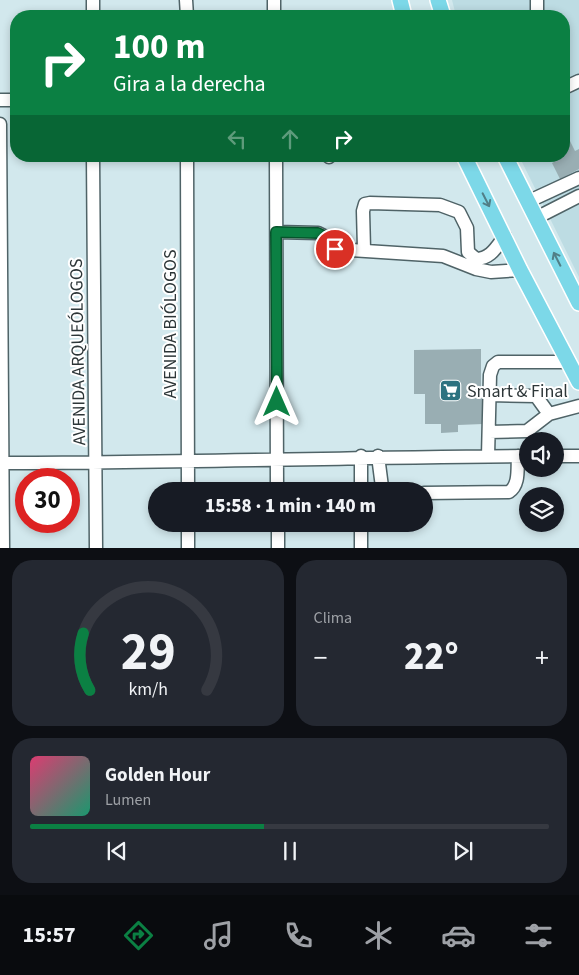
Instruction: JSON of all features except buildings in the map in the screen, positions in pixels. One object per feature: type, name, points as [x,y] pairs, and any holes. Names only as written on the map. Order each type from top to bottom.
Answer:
[{"type":"main road","points":[[467,162],[520,270],[574,365],[579,382]]},
{"type":"main road","points":[[509,162],[579,303]]},
{"type":"street","points":[[0,124],[3,548]]},
{"type":"street","name":"AVENIDA ARQUEÓLOGOS","points":[[94,162],[96,548]]},
{"type":"street","name":"AVENIDA BIÓLOGOS","points":[[187,162],[188,482]]},
{"type":"street","points":[[276,162],[277,482]]},
{"type":"street","points":[[527,202],[579,178]]},
{"type":"street","points":[[536,218],[579,196]]},
{"type":"street","points":[[364,249],[363,211],[366,204],[370,203],[440,204],[459,212],[467,228],[468,252],[476,259],[483,259],[490,255],[505,236]]},
{"type":"street","points":[[276,232],[318,233],[326,237],[328,244],[335,249],[364,249],[443,256],[476,269],[491,272],[520,270]]},
{"type":"street","points":[[488,456],[490,374],[493,366],[498,362],[574,365]]},
{"type":"street","points":[[490,395],[536,396],[549,414]]},
{"type":"street","points":[[489,432],[527,431],[549,414],[579,406]]},
{"type":"street","points":[[2,463],[188,462],[361,456],[519,456]]},
{"type":"street","points":[[361,456],[361,482]]},
{"type":"street","points":[[378,456],[381,482]]},
{"type":"street","points":[[564,456],[579,456]]},
{"type":"street","points":[[433,493],[509,492],[514,489],[519,471]]},
{"type":"street","points":[[188,532],[188,548]]},
{"type":"street","points":[[278,532],[278,548]]},
{"type":"street","points":[[361,532],[361,548]]},
{"type":"shaded area","points":[[452,0],[579,0],[579,277],[522,162],[570,162],[570,10],[454,10]]},
{"type":"place","name":"Smart & Final","points":[[451,391]]},
{"type":"route","points":[[277,402],[276,232],[318,233],[326,237],[328,244],[335,249]]}]
